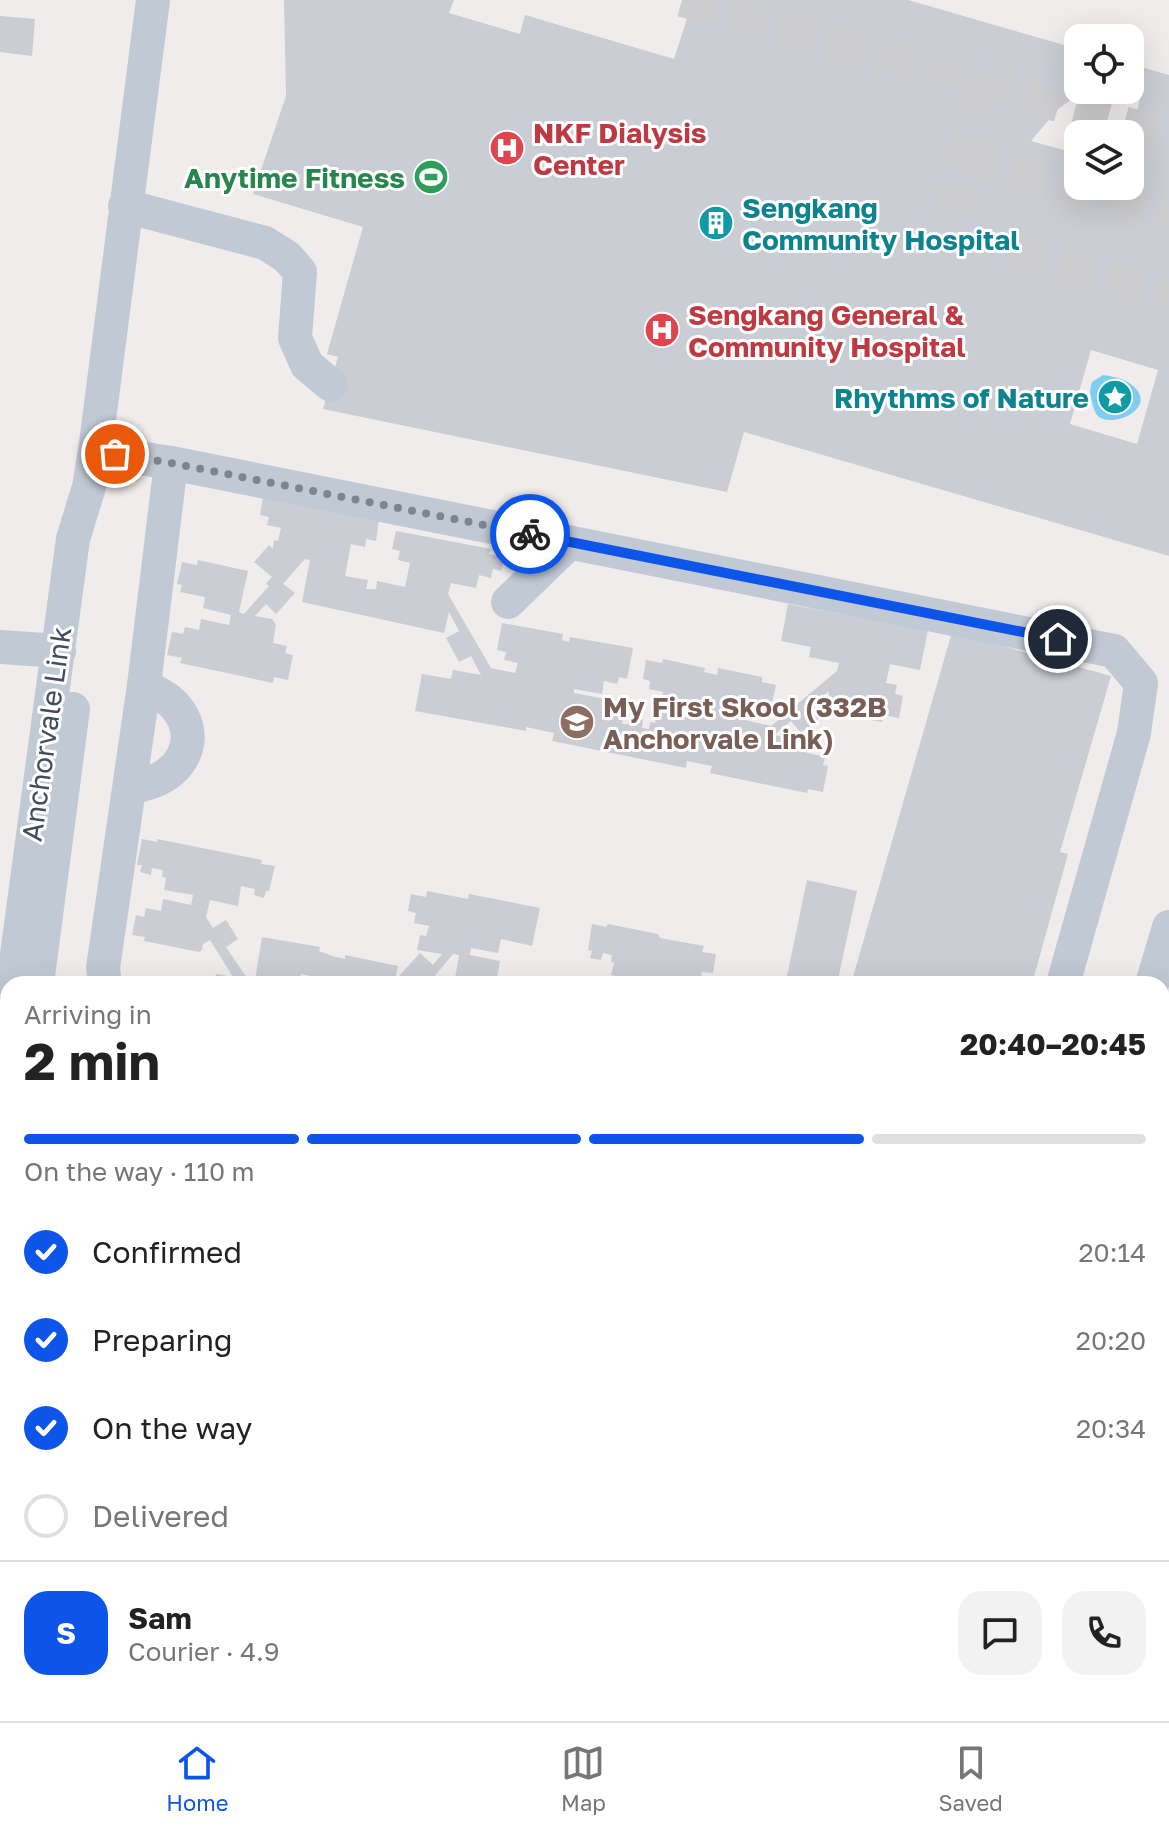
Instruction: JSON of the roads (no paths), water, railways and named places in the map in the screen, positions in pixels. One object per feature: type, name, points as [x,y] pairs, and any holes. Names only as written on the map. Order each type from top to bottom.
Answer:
[{"type":"street","name":"Anchorvale Link","points":[[14,976],[73,539],[89,487],[95,451],[153,0]]},
{"type":"street","points":[[125,206],[265,243],[287,257],[300,272],[295,338],[307,365],[331,385]]},
{"type":"street","points":[[95,451],[171,463],[1114,651],[1141,683],[1134,733],[1065,976]]},
{"type":"street","points":[[104,976],[171,463]]},
{"type":"street","name":"Anchorvale Link","points":[[38,976],[95,542],[89,487]]},
{"type":"street","points":[[508,602],[570,542]]},
{"type":"street","points":[[0,647],[59,651]]},
{"type":"street","points":[[129,789],[159,779],[180,763],[189,737],[186,722],[174,704],[144,685]]},
{"type":"street","points":[[1154,976],[1169,927]]},
{"type":"water","points":[[1103,375],[1126,381],[1137,390],[1140,404],[1129,415],[1105,420],[1095,412],[1090,389],[1092,382]]},
{"type":"tunnel","points":[[682,0],[1169,136]]},
{"type":"tunnel","points":[[982,84],[953,192],[974,242],[1169,296]]},
{"type":"tunnel","points":[[962,158],[1169,217]]},
{"type":"place","name":"NKF Dialysis Center","points":[[507,148]]},
{"type":"place","name":"Anytime Fitness","points":[[431,177]]},
{"type":"place","name":"Sengkang Community Hospital","points":[[716,223]]},
{"type":"place","name":"Sengkang General & Community Hospital","points":[[662,330]]},
{"type":"place","name":"Rhythms of Nature","points":[[1115,397]]},
{"type":"place","name":"My First Skool (332B Anchorvale Link)","points":[[577,722]]}]
